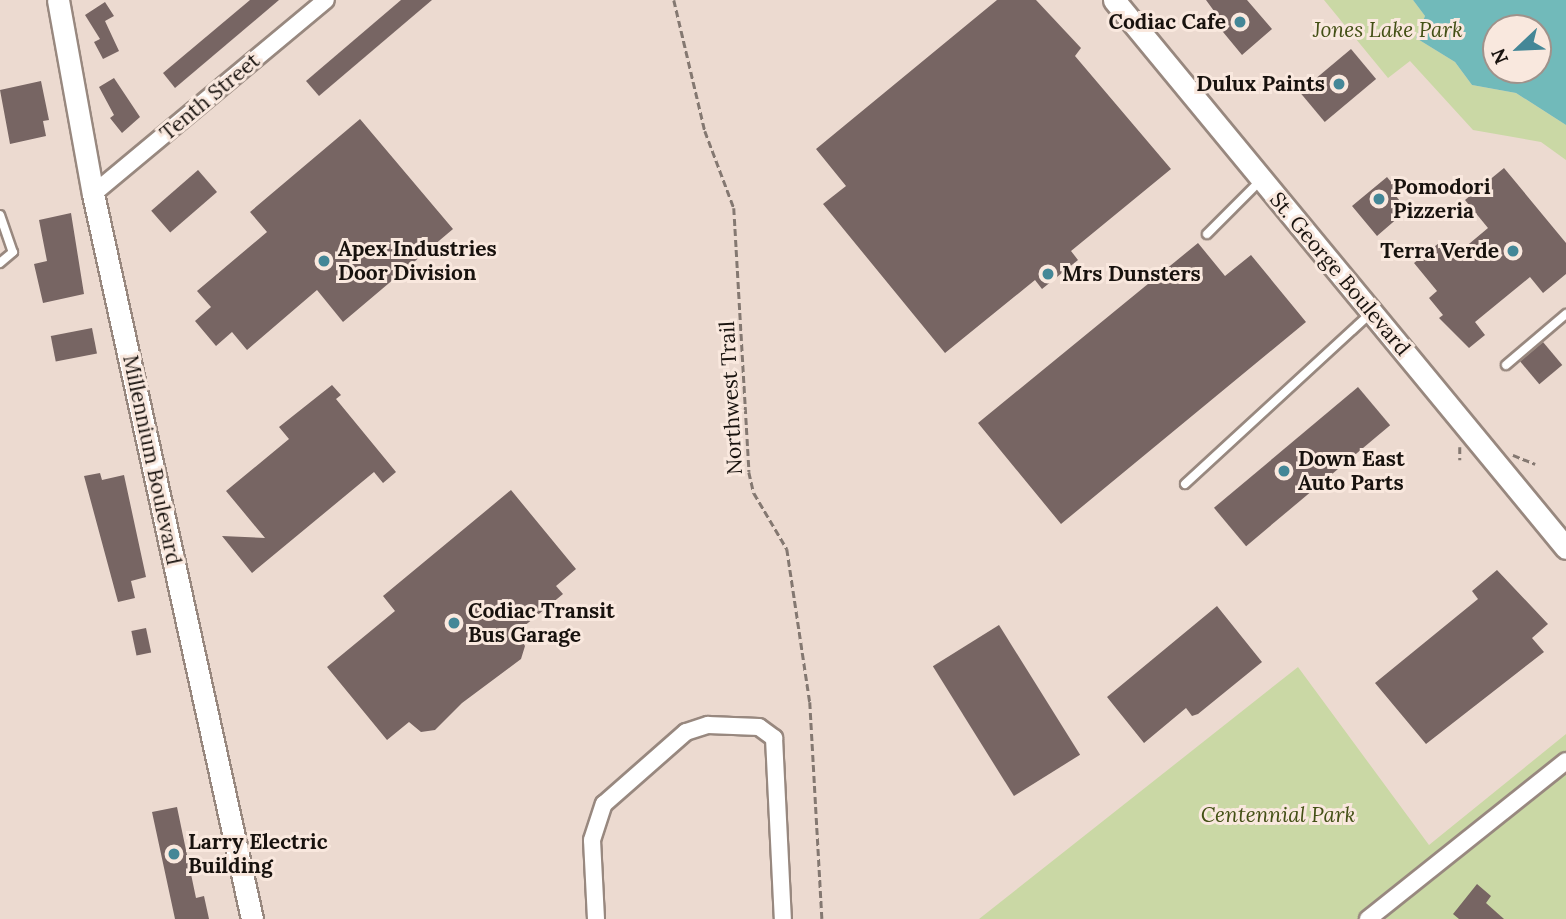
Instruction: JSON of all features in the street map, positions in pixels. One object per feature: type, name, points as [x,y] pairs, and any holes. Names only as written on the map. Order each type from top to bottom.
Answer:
[{"type":"main road","name":"Millennium Boulevard","points":[[58,0],[93,194],[252,919]]},
{"type":"main road","name":"St. George Boulevard","points":[[1114,0],[1566,548]]},
{"type":"street","name":"Tenth Street","points":[[93,194],[326,0]]},
{"type":"street","points":[[596,919],[592,840],[596,821],[617,788],[697,728],[759,727],[774,738],[783,919]]},
{"type":"street","points":[[1368,919],[1566,761]]},
{"type":"lane","points":[[1207,234],[1262,179]]},
{"type":"lane","points":[[0,215],[13,256],[0,263]]},
{"type":"lane","points":[[1185,484],[1372,313]]},
{"type":"lane","points":[[1506,365],[1566,314]]},
{"type":"path","name":"Northwest Trail","points":[[674,0],[705,131],[734,208],[749,472],[754,493],[787,549],[810,702],[821,919]]},
{"type":"green space","name":"Jones Lake Park","points":[[1324,0],[1413,0],[1425,16],[1416,38],[1455,62],[1472,85],[1516,93],[1566,125],[1566,160],[1541,142],[1473,130],[1410,61],[1388,78]]},
{"type":"green space","name":"Centennial Park","points":[[1298,667],[1429,845],[1566,734],[1566,919],[979,919]]},
{"type":"water","points":[[1413,0],[1566,0],[1566,125],[1516,93],[1472,85],[1455,62],[1416,38],[1425,16]]},
{"type":"building","points":[[250,0],[279,0],[175,88],[163,73]]},
{"type":"building","points":[[401,0],[432,0],[319,96],[306,81]]},
{"type":"building","points":[[997,0],[1036,0],[1081,48],[1075,56],[1171,169],[1071,251],[1078,260],[1042,289],[1035,280],[945,353],[823,204],[846,186],[816,149]]},
{"type":"building","name":"Codiac Cafe","points":[[1206,0],[1247,0],[1272,29],[1242,55],[1209,15],[1214,11]]},
{"type":"building","points":[[105,2],[114,16],[105,21],[119,51],[103,59],[94,42],[100,39],[85,15]]},
{"type":"building","name":"Dulux Paints","points":[[1351,49],[1376,79],[1325,122],[1300,92]]},
{"type":"building","points":[[114,78],[140,117],[122,133],[110,118],[114,115],[99,87]]},
{"type":"building","points":[[41,81],[49,120],[43,121],[46,136],[10,144],[0,90]]},
{"type":"building","name":"Apex Industries Door Division","points":[[360,119],[453,229],[343,322],[317,290],[247,350],[232,332],[216,346],[195,321],[211,307],[197,291],[267,232],[250,212]]},
{"type":"building","name":"Terra Verde","points":[[1504,168],[1566,243],[1566,274],[1543,293],[1530,277],[1475,322],[1485,335],[1469,348],[1439,318],[1443,315],[1429,298],[1437,291],[1414,263],[1439,243],[1451,259],[1488,228],[1465,200]]},
{"type":"building","points":[[198,170],[217,192],[170,233],[151,211]]},
{"type":"building","name":"Pomodori Pizzeria","points":[[1387,177],[1396,188],[1392,191],[1407,210],[1377,236],[1352,206]]},
{"type":"building","points":[[71,213],[84,294],[43,303],[34,264],[47,261],[39,220]]},
{"type":"building","points":[[1198,243],[1225,276],[1251,255],[1306,322],[1061,524],[978,423]]},
{"type":"building","points":[[92,328],[97,354],[56,362],[51,336]]},
{"type":"building","points":[[1543,342],[1562,365],[1539,384],[1520,361]]},
{"type":"building","points":[[332,385],[341,395],[336,399],[396,472],[383,483],[374,472],[252,573],[222,536],[265,538],[226,491],[289,439],[279,427]]},
{"type":"building","points":[[1358,387],[1390,425],[1246,546],[1214,508]]},
{"type":"building","points":[[100,473],[102,480],[124,475],[146,577],[131,581],[135,598],[118,602],[84,476]]},
{"type":"building","name":"Codiac Transit Bus Garage","points":[[511,490],[576,569],[556,586],[563,594],[517,632],[525,646],[521,659],[462,703],[435,730],[421,732],[409,722],[387,740],[327,667],[395,611],[383,596]]},
{"type":"building","points":[[1497,570],[1548,624],[1532,638],[1544,652],[1426,744],[1375,683],[1478,599],[1472,591]]},
{"type":"building","points":[[1217,606],[1262,662],[1198,714],[1192,716],[1186,708],[1144,743],[1107,697]]},
{"type":"building","points":[[999,625],[1080,755],[1014,796],[933,666]]},
{"type":"building","points":[[146,628],[151,652],[137,656],[131,631]]},
{"type":"building","name":"Larry Electric Building","points":[[177,807],[196,898],[204,896],[209,919],[175,919],[152,812]]},
{"type":"building","points":[[1477,884],[1491,896],[1486,903],[1504,919],[1459,919],[1453,914]]},
{"type":"place","name":"Codiac Cafe","points":[[1240,22]]},
{"type":"place","name":"Dulux Paints","points":[[1339,84]]},
{"type":"place","name":"Pomodori Pizzeria","points":[[1379,199]]},
{"type":"place","name":"Terra Verde","points":[[1513,251]]},
{"type":"place","name":"Apex Industries Door Division","points":[[324,261]]},
{"type":"place","name":"Mrs Dunsters","points":[[1048,274]]},
{"type":"place","name":"Down East Auto Parts","points":[[1284,471]]},
{"type":"place","name":"Codiac Transit Bus Garage","points":[[454,623]]},
{"type":"place","name":"Larry Electric Building","points":[[174,854]]}]
